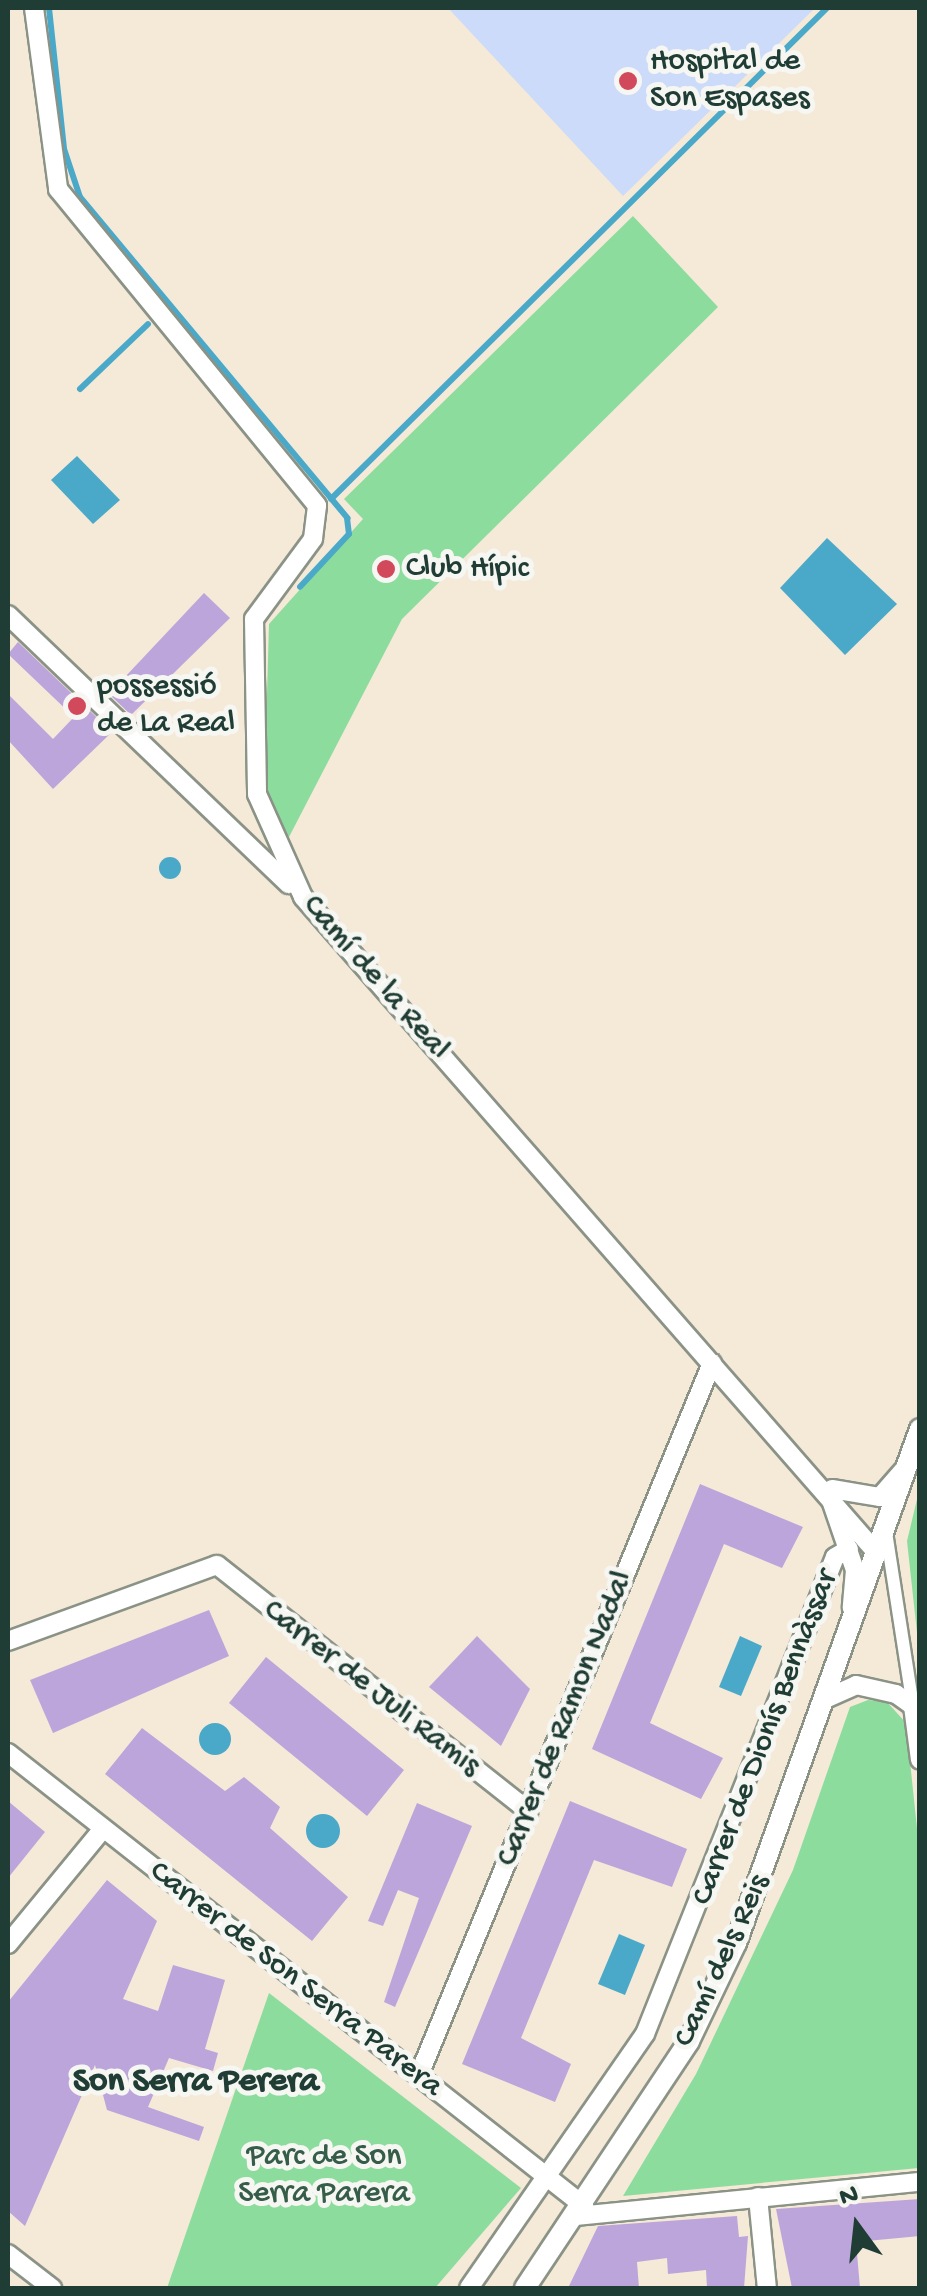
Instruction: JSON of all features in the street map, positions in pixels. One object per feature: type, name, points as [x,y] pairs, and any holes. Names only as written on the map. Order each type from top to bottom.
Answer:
[{"type":"street","name":"Camí de la Real","points":[[34,8],[58,190],[316,506],[314,539],[254,619],[257,794],[303,898],[822,1485],[876,1552]]},
{"type":"street","points":[[8,615],[303,898]]},
{"type":"street","name":"Carrer de Ramon Nadal","points":[[419,2075],[712,1364]]},
{"type":"street","name":"Camí dels Reis","points":[[526,2288],[689,2041],[736,1943],[920,1429]]},
{"type":"street","points":[[822,1485],[880,1497],[906,1468]]},
{"type":"street","points":[[822,1485],[849,1549],[851,1624]]},
{"type":"street","name":"Camí dels Reis","points":[[885,1525],[920,1760]]},
{"type":"street","name":"Carrer de Dionís Bennàssar","points":[[469,2288],[549,2180],[645,2034],[835,1557],[849,1549]]},
{"type":"street","name":"Carrer de Juli Ramis","points":[[8,1642],[217,1566],[528,1811]]},
{"type":"street","points":[[826,1700],[878,1685],[913,1706]]},
{"type":"street","name":"Carrer de Son Serra Parera","points":[[8,1753],[419,2075],[549,2180],[580,2211]]},
{"type":"street","points":[[8,1944],[102,1830]]},
{"type":"street","points":[[580,2211],[920,2182]]},
{"type":"street","points":[[758,2197],[767,2288]]},
{"type":"street","points":[[8,2254],[52,2288]]},
{"type":"shaded area","name":"Hospital de Son Espases","points":[[448,8],[815,8],[623,196]]},
{"type":"green space","name":"Club Hípic","points":[[633,216],[718,307],[402,619],[289,837],[264,798],[269,624],[363,519],[344,499]]},
{"type":"green space","points":[[919,1491],[919,1651],[907,1541]]},
{"type":"green space","points":[[868,1700],[887,1702],[906,1723],[920,1857],[919,2168],[623,2196],[696,2074],[793,1870],[850,1707]]},
{"type":"green space","name":"Parc de Son Serra Parera","points":[[269,1993],[521,2188],[435,2288],[167,2288]]},
{"type":"water","points":[[77,456],[120,500],[93,524],[51,480]]},
{"type":"water","points":[[827,538],[897,604],[845,655],[780,588]]},
{"type":"water","points":[[170,857],[178,860],[178,876],[170,879],[162,876],[159,868],[162,860]]},
{"type":"water","points":[[740,1636],[762,1646],[741,1696],[719,1687]]},
{"type":"water","points":[[215,1723],[227,1727],[231,1739],[227,1751],[215,1755],[203,1751],[199,1739],[203,1727]]},
{"type":"water","points":[[323,1814],[335,1819],[340,1831],[335,1843],[323,1848],[311,1843],[306,1831],[311,1819]]},
{"type":"water","points":[[619,1934],[645,1945],[625,1995],[598,1984]]},
{"type":"building","points":[[204,593],[230,618],[131,715],[109,694]]},
{"type":"building","name":"possessió de La Real","points":[[18,642],[112,732],[53,789],[8,740],[8,694],[53,739],[74,717],[8,654]]},
{"type":"building","points":[[700,1484],[803,1527],[782,1568],[724,1544],[650,1723],[723,1758],[701,1799],[592,1749]]},
{"type":"building","points":[[209,1610],[229,1656],[53,1733],[30,1680]]},
{"type":"building","points":[[477,1636],[530,1689],[501,1746],[429,1687]]},
{"type":"building","points":[[266,1657],[404,1770],[367,1816],[229,1703]]},
{"type":"building","points":[[142,1728],[225,1791],[244,1777],[280,1807],[270,1828],[348,1897],[312,1941],[105,1774]]},
{"type":"building","points":[[8,1801],[45,1832],[8,1878]]},
{"type":"building","points":[[570,1801],[687,1849],[672,1887],[594,1860],[521,2038],[571,2064],[555,2102],[462,2064]]},
{"type":"building","points":[[417,1803],[472,1826],[395,2007],[384,2002],[419,1898],[398,1890],[383,1926],[368,1921]]},
{"type":"building","points":[[107,1880],[157,1921],[123,1999],[158,2011],[173,1965],[225,1980],[205,2049],[218,2053],[213,2071],[169,2058],[148,2107],[204,2127],[199,2141],[107,2110],[95,2065],[25,2226],[8,2211],[8,2002]]},
{"type":"building","points":[[920,2199],[920,2236],[856,2242],[860,2288],[792,2288],[776,2209]]},
{"type":"building","points":[[737,2216],[739,2237],[748,2236],[744,2288],[707,2288],[706,2270],[668,2274],[667,2258],[637,2262],[639,2288],[568,2288],[598,2226]]},
{"type":"waterway","points":[[49,8],[64,149],[80,197],[347,518],[349,534],[300,587]]},
{"type":"waterway","points":[[331,499],[827,8]]},
{"type":"waterway","points":[[80,389],[148,324]]},
{"type":"place","name":"Hospital de Son Espases","points":[[628,81]]},
{"type":"place","name":"Club Hípic","points":[[386,569]]},
{"type":"place","name":"possessió de La Real","points":[[77,706]]},
{"type":"district","name":"Son Serra Perera","points":[[196,2083]]}]
